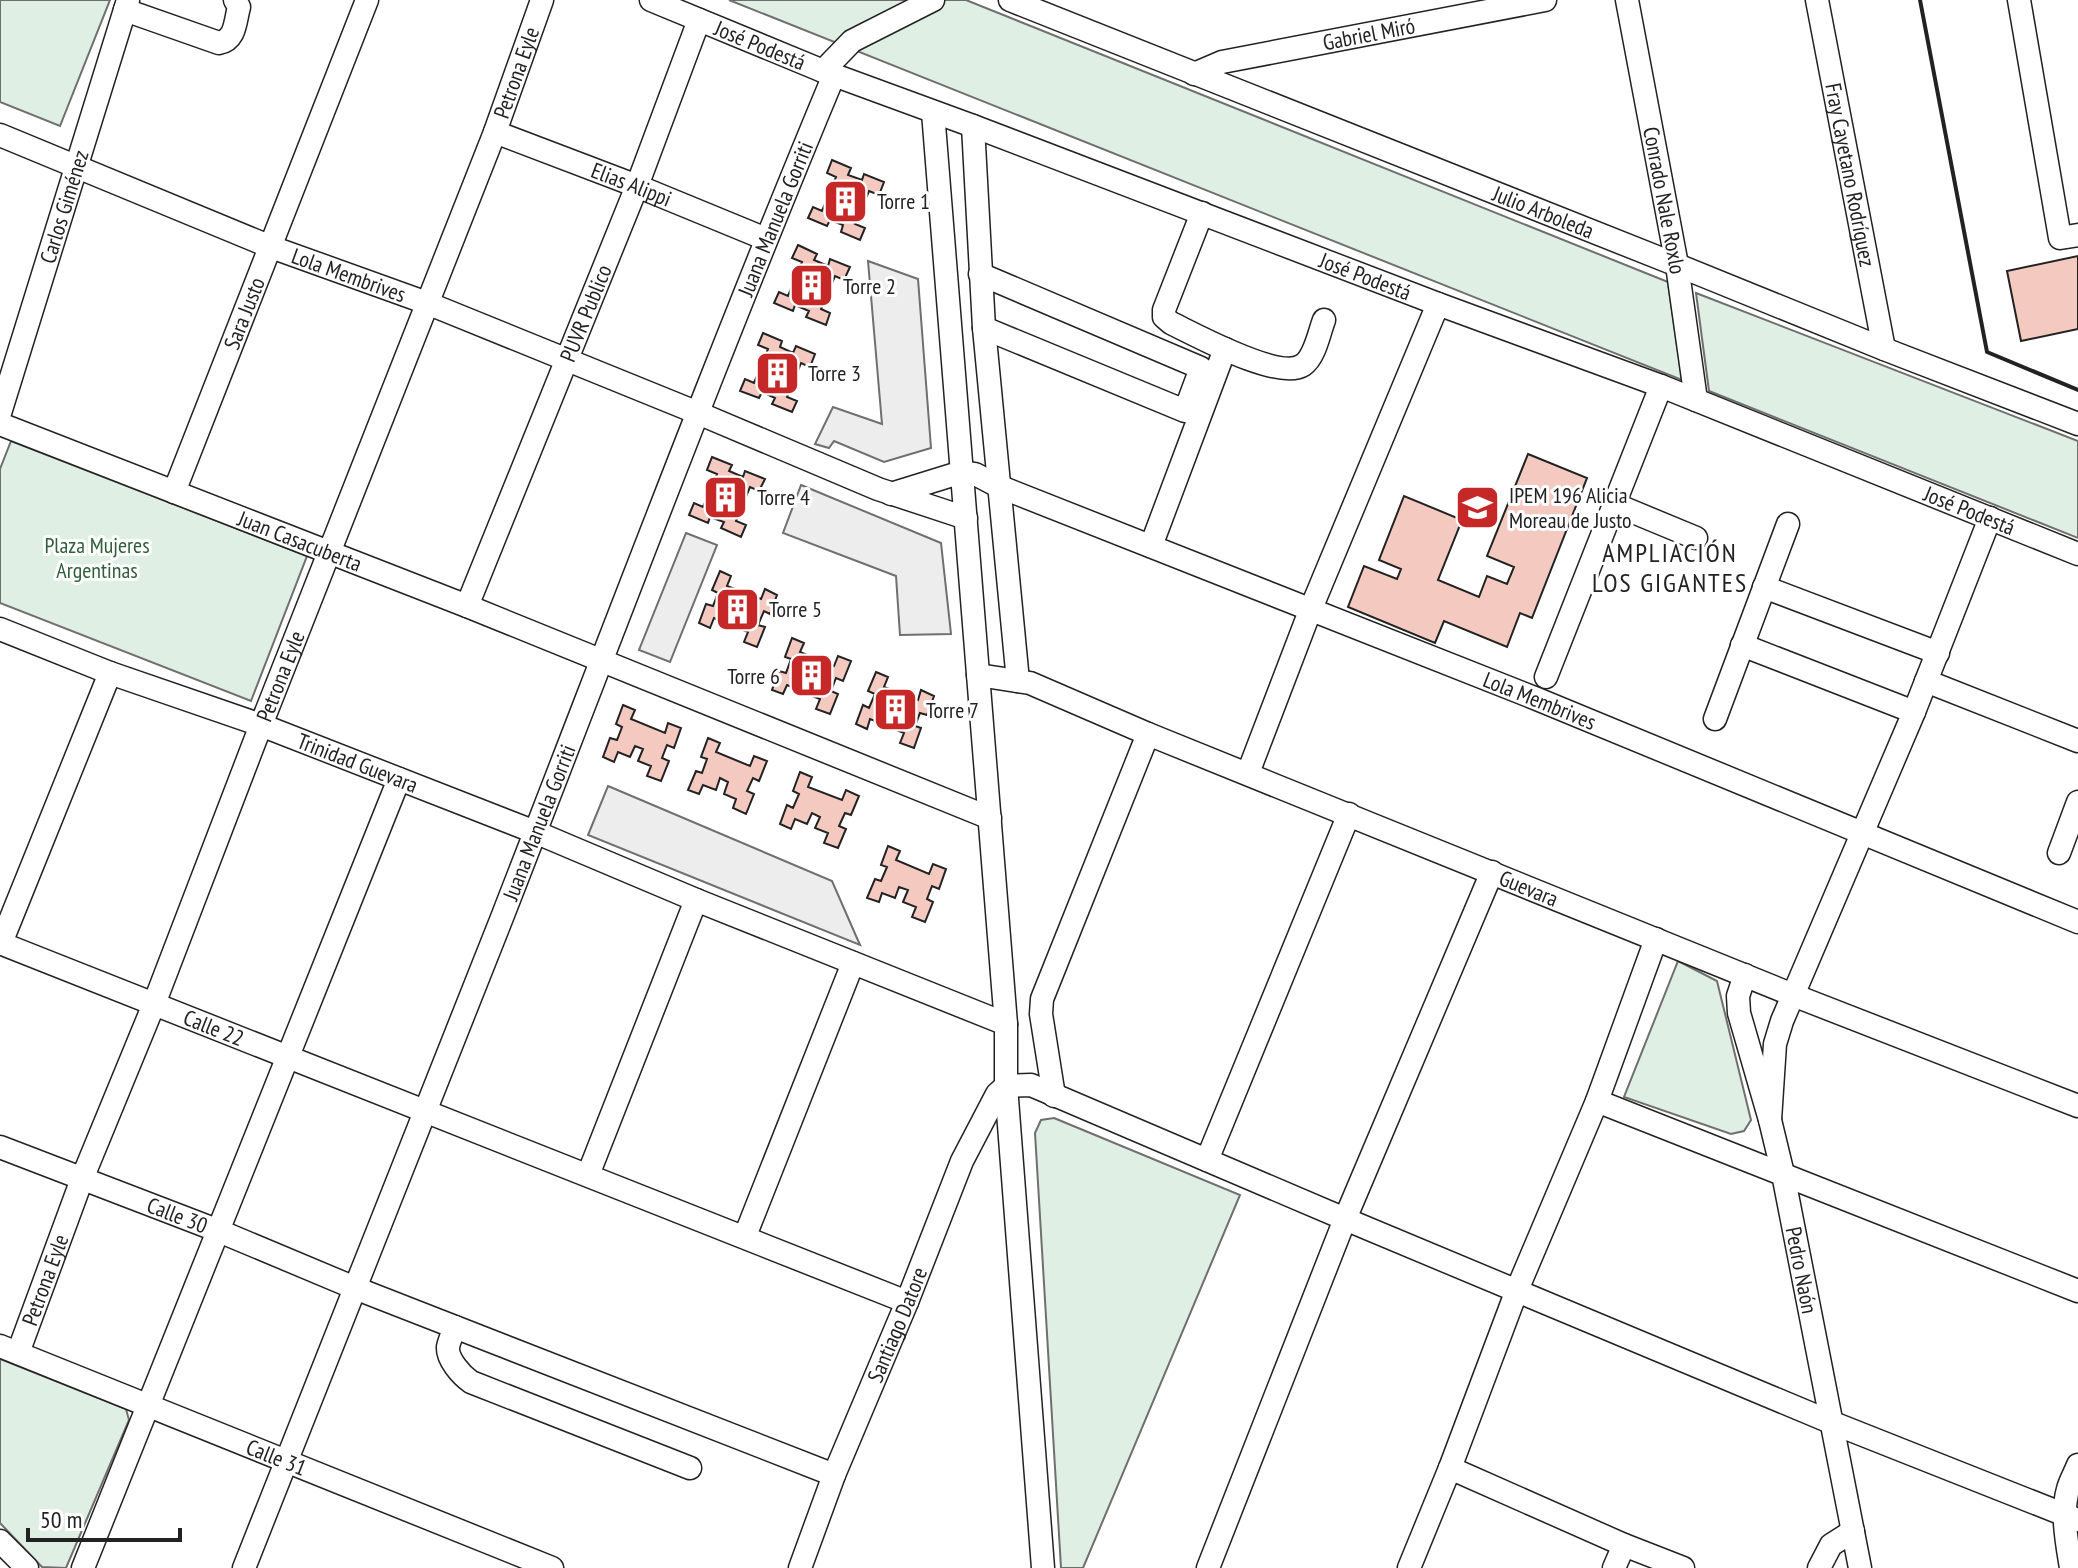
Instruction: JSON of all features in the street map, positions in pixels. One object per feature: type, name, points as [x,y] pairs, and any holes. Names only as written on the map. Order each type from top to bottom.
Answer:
[{"type":"street","points":[[127,5],[219,43],[231,37],[239,7],[235,0]]},
{"type":"street","name":"Sara Justo","points":[[174,492],[367,0]]},
{"type":"street","name":"Petrona Eyle","points":[[9,1349],[154,1004],[495,132],[542,0]]},
{"type":"street","name":"José Podestá","points":[[651,0],[829,73],[1661,386],[2078,554]]},
{"type":"street","points":[[829,73],[852,41],[933,0]]},
{"type":"street","name":"Julio Arboleda","points":[[1010,0],[2078,424]]},
{"type":"street","name":"Gabriel Miró","points":[[1194,74],[1222,62],[1545,0]]},
{"type":"street","name":"Conrado Nale Roxlo","points":[[1627,0],[1677,265],[1696,400]]},
{"type":"street","name":"Fray Cayetano Rodríguez","points":[[1817,0],[1884,349]]},
{"type":"street","points":[[2019,0],[2060,238],[2078,235]]},
{"type":"street","name":"Carlos Giménez","points":[[0,413],[127,5]]},
{"type":"street","name":"PUVR Publico","points":[[467,606],[637,186],[699,20]]},
{"type":"street","name":"Juana Manuela Gorriti","points":[[244,1568],[426,1113],[829,73]]},
{"type":"street","points":[[933,112],[1006,1024],[1006,1086],[1043,1568]]},
{"type":"street","points":[[973,126],[984,328],[1018,681]]},
{"type":"street","name":"Elias Alippi","points":[[495,132],[766,239]]},
{"type":"street","name":"Lola Membrives","points":[[0,135],[271,247],[427,303],[891,494],[966,518]]},
{"type":"street","points":[[1202,213],[1164,310],[1164,317],[1225,349],[1273,367],[1292,369],[1304,364],[1310,357],[1324,320]]},
{"type":"street","points":[[980,274],[1201,368],[1185,411],[984,328]]},
{"type":"street","points":[[1248,773],[1310,611],[1438,304]]},
{"type":"street","points":[[1151,546],[1225,349]]},
{"type":"street","points":[[1546,677],[1661,386]]},
{"type":"street","name":"Juan Casacuberta","points":[[0,424],[467,606],[990,818]]},
{"type":"street","points":[[891,494],[962,472]]},
{"type":"street","name":"Lola Membrives","points":[[962,472],[975,474],[998,486],[1310,611],[1537,699],[2078,922]]},
{"type":"street","points":[[1614,504],[1696,538]]},
{"type":"street","points":[[1770,1120],[1775,1044],[1782,1021],[1914,712],[1990,518]]},
{"type":"street","points":[[1715,719],[1788,524]]},
{"type":"street","points":[[1764,587],[1938,653]]},
{"type":"street","name":"Trinidad Guevara","points":[[0,629],[110,673],[261,725],[535,832],[1006,1024]]},
{"type":"street","points":[[1742,645],[1914,712]]},
{"type":"street","points":[[0,943],[110,673]]},
{"type":"street","name":"Guevara","points":[[978,675],[1030,683],[1148,734],[1793,995],[2078,1106]]},
{"type":"street","points":[[1926,681],[2078,741]]},
{"type":"street","points":[[1054,1096],[1041,1014],[1042,999],[1148,734]]},
{"type":"street","points":[[83,1568],[399,779]]},
{"type":"street","points":[[2059,853],[2078,802]]},
{"type":"street","points":[[1207,1160],[1349,814]]},
{"type":"street","points":[[1208,1568],[1345,1219],[1492,872]]},
{"type":"street","points":[[588,1175],[696,900]]},
{"type":"street","points":[[1409,1568],[1517,1290],[1597,1101],[1656,939]]},
{"type":"street","name":"Calle 22","points":[[0,943],[907,1302]]},
{"type":"street","points":[[745,1236],[853,963]]},
{"type":"street","name":"Pedro Naón","points":[[1745,975],[1738,996],[1739,1013],[1783,1174],[1860,1568]]},
{"type":"street","points":[[1006,1086],[1031,1085],[1833,1423],[2072,1518]]},
{"type":"street","name":"Santiago Datore","points":[[800,1568],[834,1475],[962,1161],[997,1094],[1006,1086]]},
{"type":"street","points":[[1597,1101],[2078,1291]]},
{"type":"street","name":"Calle 30","points":[[0,1147],[834,1475]]},
{"type":"street","points":[[455,1327],[448,1348],[450,1355],[463,1376],[471,1382],[690,1468]]},
{"type":"street","name":"Calle 31","points":[[9,1349],[552,1568]]},
{"type":"street","points":[[2071,1568],[2067,1546],[2072,1518],[2067,1491],[2078,1465]]},
{"type":"street","points":[[1450,1468],[1683,1568]]},
{"type":"street","points":[[1819,1568],[1831,1545],[1853,1531]]},
{"type":"street","points":[[0,1541],[27,1568]]},
{"type":"street","points":[[1614,1568],[1624,1545]]},
{"type":"green space","points":[[0,0],[110,0],[60,126],[0,102]]},
{"type":"green space","points":[[729,0],[966,0],[1668,282],[1682,380]]},
{"type":"green space","points":[[1696,293],[2078,441],[2078,538],[1709,391]]},
{"type":"green space","name":"Plaza Mujeres Argentinas","points":[[11,441],[307,556],[251,701],[0,603],[0,469]]},
{"type":"green space","points":[[1678,961],[1717,981],[1751,1120],[1744,1131],[1731,1134],[1624,1097]]},
{"type":"green space","points":[[1054,1118],[1240,1195],[1083,1568],[1061,1568],[1035,1133],[1041,1120]]},
{"type":"green space","points":[[0,1359],[126,1409],[129,1420],[66,1568],[42,1567],[0,1523]]},
{"type":"shaded area","points":[[868,261],[918,279],[931,448],[884,462],[834,441],[829,448],[815,444],[833,407],[882,424]]},
{"type":"shaded area","points":[[801,485],[941,543],[951,634],[900,635],[896,576],[783,533]]},
{"type":"shaded area","points":[[686,533],[717,545],[670,662],[639,650]]},
{"type":"shaded area","points":[[608,786],[832,881],[860,945],[588,835]]},
{"type":"building","name":"Torre 1","points":[[832,160],[851,168],[848,175],[862,180],[864,174],[884,182],[879,195],[869,191],[855,224],[865,228],[860,240],[841,232],[843,225],[830,220],[827,226],[808,218],[813,207],[822,211],[836,177],[827,173]]},
{"type":"building","name":"Torre 2","points":[[798,245],[817,254],[814,260],[828,266],[830,259],[850,267],[844,280],[835,276],[821,309],[830,313],[826,325],[806,317],[809,311],[795,305],[793,311],[774,303],[779,292],[788,296],[802,262],[792,258]]},
{"type":"building","points":[[2078,256],[2078,329],[2021,341],[2007,271]]},
{"type":"building","name":"Torre 3","points":[[763,333],[782,341],[780,347],[793,353],[796,346],[815,354],[810,367],[801,363],[787,397],[797,401],[792,412],[772,404],[775,398],[762,392],[759,398],[740,391],[745,379],[754,383],[768,349],[758,345]]},
{"type":"building","points":[[1528,454],[1587,478],[1532,618],[1520,613],[1507,647],[1444,621],[1435,643],[1348,607],[1364,566],[1397,579],[1401,569],[1379,560],[1404,496],[1462,520],[1438,580],[1479,597],[1487,576],[1507,584],[1514,567],[1487,556]]},
{"type":"building","name":"Torre 4","points":[[712,457],[732,465],[729,471],[743,477],[745,471],[765,479],[759,491],[750,487],[736,521],[746,525],[741,537],[721,528],[724,522],[710,517],[708,523],[689,515],[694,503],[703,507],[717,474],[707,470]]},
{"type":"building","name":"Torre 5","points":[[720,571],[731,576],[727,586],[761,599],[765,589],[777,595],[770,614],[764,611],[758,625],[765,627],[757,647],[744,642],[748,632],[714,618],[710,628],[699,623],[706,604],[713,606],[718,593],[712,590]]},
{"type":"building","name":"Torre 6","points":[[792,638],[804,643],[800,652],[834,666],[838,656],[851,661],[843,681],[836,678],[831,691],[838,694],[830,714],[816,709],[820,699],[807,694],[812,682],[804,678],[799,690],[787,685],[783,694],[772,690],[779,671],[786,673],[791,659],[785,657]]},
{"type":"building","name":"Torre 7","points":[[876,672],[888,677],[884,687],[918,700],[921,690],[934,696],[927,715],[920,713],[915,726],[921,728],[914,748],[900,743],[904,733],[891,728],[896,716],[888,713],[883,724],[870,719],[867,729],[856,724],[863,705],[869,708],[875,694],[868,691]]},
{"type":"building","points":[[623,705],[635,710],[631,719],[665,733],[668,723],[681,728],[674,748],[667,745],[662,758],[669,761],[661,781],[647,776],[651,766],[638,761],[643,749],[635,746],[630,757],[618,752],[614,762],[603,757],[610,738],[617,740],[622,727],[616,724]]},
{"type":"building","points":[[708,738],[720,743],[716,752],[750,766],[754,756],[767,761],[759,781],[753,778],[747,791],[754,794],[746,814],[733,808],[736,799],[724,794],[728,782],[720,778],[716,790],[703,785],[699,794],[688,790],[696,771],[702,773],[707,759],[701,757]]},
{"type":"building","points":[[800,772],[812,777],[808,787],[842,800],[846,790],[859,796],[851,815],[845,813],[839,826],[846,829],[838,848],[824,843],[828,833],[815,828],[820,817],[812,813],[807,824],[795,819],[791,829],[780,824],[787,805],[793,808],[799,794],[793,791]]},
{"type":"building","points":[[888,846],[900,851],[896,860],[929,874],[933,864],[946,869],[939,889],[932,886],[927,899],[933,902],[925,922],[912,917],[916,907],[903,902],[908,890],[899,887],[895,898],[882,893],[879,902],[867,898],[875,879],[881,881],[887,867],[881,865]]},
{"type":"wall","points":[[1920,0],[1987,352],[2078,390]]},
{"type":"place","name":"Torre 1","points":[[846,201]]},
{"type":"place","name":"Torre 2","points":[[812,286]]},
{"type":"place","name":"Torre 3","points":[[777,373]]},
{"type":"place","name":"Torre 4","points":[[726,497]]},
{"type":"place","name":"IPEM 196 Alicia Moreau de Justo","points":[[1478,508]]},
{"type":"place","name":"Torre 5","points":[[738,609]]},
{"type":"place","name":"Torre 6","points":[[811,676]]},
{"type":"place","name":"Torre 7","points":[[895,710]]},
{"type":"district","name":"AMPLIACIÓN LOS GIGANTES","points":[[1670,568]]}]
